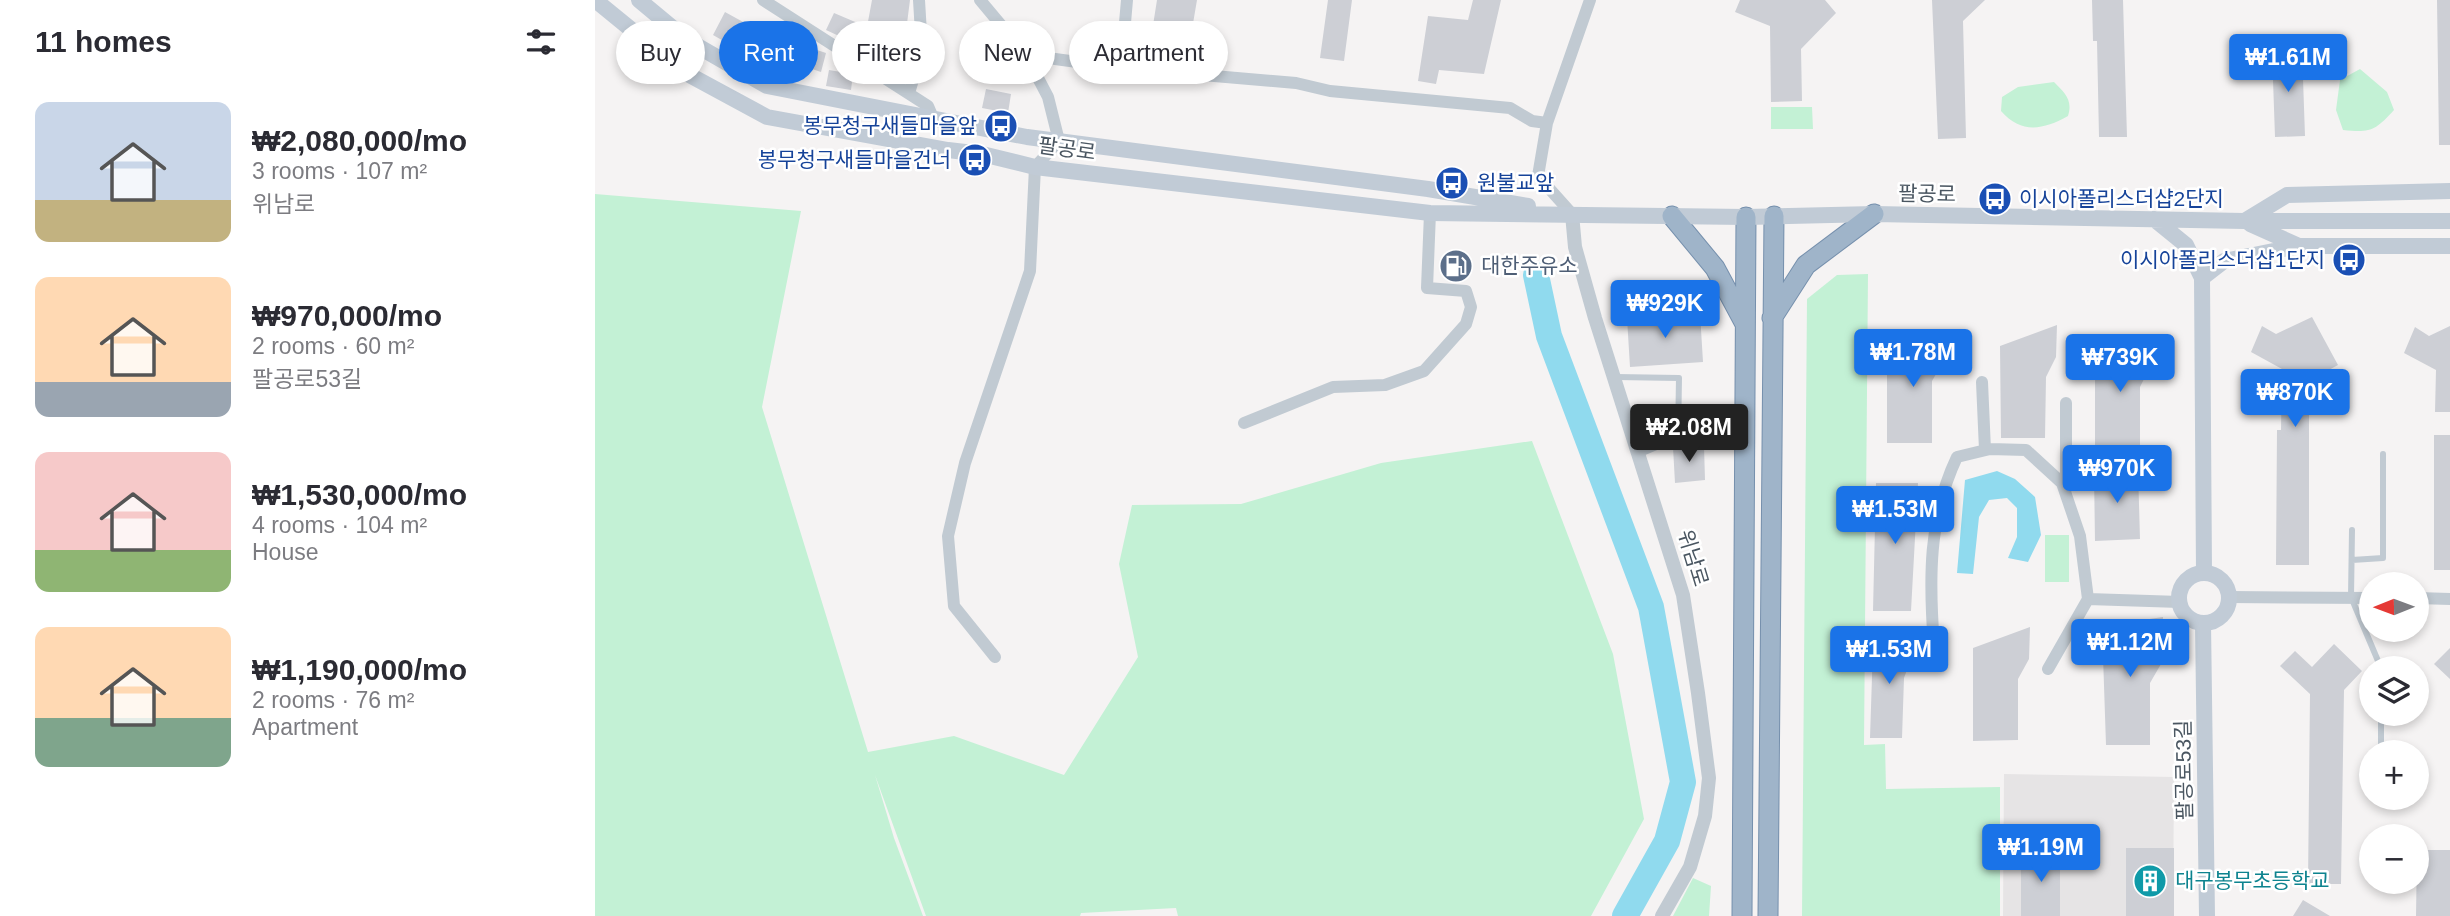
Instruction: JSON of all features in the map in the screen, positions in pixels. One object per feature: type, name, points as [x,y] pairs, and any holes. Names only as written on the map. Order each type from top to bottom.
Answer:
[{"type":"highway","points":[[1772,318],[1806,265],[1874,214]]},
{"type":"highway","points":[[1672,216],[1715,268],[1746,326]]},
{"type":"highway","points":[[1768,916],[1774,216]]},
{"type":"highway","points":[[1742,916],[1747,217]]},
{"type":"main road","name":"팔공로","points":[[595,0],[682,71],[767,117],[982,154],[1034,167],[1430,213],[1747,217],[1874,214],[2244,221],[2450,221]]},
{"type":"main road","name":"팔공로","points":[[639,0],[687,40],[767,86],[934,120],[1059,141],[1428,189],[1572,214]]},
{"type":"main road","points":[[2244,221],[2287,195],[2450,191]]},
{"type":"main road","points":[[2154,219],[2186,245],[2202,278],[2204,573]]},
{"type":"main road","points":[[2244,221],[2298,246]]},
{"type":"main road","points":[[2202,278],[2224,261],[2298,246],[2450,246]]},
{"type":"main road","points":[[2204,573],[2211,574],[2224,583],[2229,597],[2225,612],[2212,622],[2203,623],[2186,614],[2180,602],[2185,583],[2190,577],[2204,573]]},
{"type":"main road","name":"팔공로53길","points":[[2203,623],[2207,916]]},
{"type":"street","points":[[763,0],[928,106],[934,120]]},
{"type":"street","points":[[909,93],[922,50],[919,0]]},
{"type":"street","points":[[980,0],[998,21]]},
{"type":"street","points":[[1125,21],[1127,0]]},
{"type":"street","points":[[1572,214],[1538,176],[1547,123],[1590,0]]},
{"type":"street","points":[[1228,77],[1296,83],[1331,91],[1510,108],[1532,121],[1547,123]]},
{"type":"street","points":[[995,657],[954,607],[948,536],[965,463],[1030,271],[1034,167],[1059,141],[1048,97],[1041,84]]},
{"type":"street","points":[[1244,423],[1333,387],[1385,385],[1424,371],[1467,324],[1471,307],[1466,291],[1427,288],[1430,213]]},
{"type":"street","name":"위남로","points":[[1572,214],[1575,247],[1683,595],[1709,778],[1705,816],[1690,867],[1662,916]]},
{"type":"street","points":[[1982,382],[1985,450]]},
{"type":"street","points":[[2066,403],[2067,497]]},
{"type":"street","points":[[1934,646],[1930,590],[1934,527],[1944,484],[1957,457],[1985,450],[2026,450],[2062,483],[2080,536],[2088,599],[2048,668]]},
{"type":"street","points":[[2229,597],[2359,597]]},
{"type":"street","points":[[2429,598],[2450,598]]},
{"type":"street","points":[[2088,599],[2180,602]]},
{"type":"lane","points":[[1614,377],[1679,378],[1678,438],[1639,455]]},
{"type":"lane","points":[[2351,560],[2383,558],[2383,454]]},
{"type":"lane","points":[[2352,530],[2351,597],[2376,656]]},
{"type":"shaded area","points":[[2004,774],[2174,777],[2173,916],[2003,916]]},
{"type":"green space","points":[[2360,69],[2387,92],[2394,110],[2372,129],[2343,130],[2336,110],[2340,80]]},
{"type":"green space","points":[[2054,82],[2069,101],[2068,116],[2041,127],[2033,127],[2016,123],[2001,111],[2002,97],[2018,87]]},
{"type":"green space","points":[[1771,107],[1812,107],[1813,129],[1771,129]]},
{"type":"green space","points":[[595,194],[801,211],[762,407],[868,752],[954,736],[1064,775],[1138,657],[1119,564],[1132,505],[1241,504],[1381,463],[1532,441],[1613,654],[1644,819],[1591,916],[1178,916],[1176,908],[1081,913],[1080,916],[926,916],[875,775],[894,838],[923,916],[595,916]]},
{"type":"green space","points":[[1868,274],[1864,745],[1885,744],[1886,789],[2000,787],[2000,916],[1802,916],[1807,299],[1837,275]]},
{"type":"green space","points":[[2045,535],[2069,535],[2069,582],[2045,582]]},
{"type":"green space","points":[[1693,878],[1711,886],[1709,916],[1673,916]]},
{"type":"water","points":[[1997,471],[2015,479],[2035,497],[2041,535],[2028,562],[2008,558],[2017,537],[2017,508],[2007,498],[1989,500],[1979,517],[1973,574],[1957,573],[1965,480]]},
{"type":"building","points":[[872,0],[910,0],[907,21],[868,21]]},
{"type":"building","points":[[1157,0],[1197,0],[1193,21],[1154,21]]},
{"type":"building","points":[[1328,0],[1352,0],[1344,61],[1320,58]]},
{"type":"building","points":[[1473,0],[1501,0],[1484,74],[1439,70],[1436,84],[1418,81],[1428,16],[1468,20]]},
{"type":"building","points":[[1740,0],[1825,0],[1836,13],[1801,49],[1802,101],[1771,102],[1770,26],[1735,12]]},
{"type":"building","points":[[1932,0],[1985,0],[1963,21],[1966,138],[1938,139]]},
{"type":"building","points":[[2092,0],[2123,0],[2127,137],[2099,137],[2097,41],[2093,41]]},
{"type":"building","points":[[2437,0],[2450,0],[2450,145],[2439,145]]},
{"type":"building","points":[[725,12],[741,21],[720,21]]},
{"type":"building","points":[[834,13],[853,21],[832,21],[832,33],[826,30]]},
{"type":"building","points":[[719,24],[719,38],[713,35]]},
{"type":"building","points":[[818,50],[826,53],[821,72],[818,71]]},
{"type":"building","points":[[2302,50],[2305,136],[2275,137],[2272,51]]},
{"type":"building","points":[[829,70],[832,70],[832,84],[852,84],[851,90],[826,86]]},
{"type":"building","points":[[986,89],[1011,94],[1008,113],[982,108]]},
{"type":"building","points":[[1700,313],[1703,362],[1630,367],[1627,318]]},
{"type":"building","points":[[2312,317],[2338,365],[2314,378],[2316,411],[2309,411],[2309,565],[2276,565],[2277,430],[2281,430],[2282,369],[2251,352],[2262,326],[2276,334]]},
{"type":"building","points":[[2057,325],[2056,357],[2046,377],[2045,438],[2001,438],[2000,346]]},
{"type":"building","points":[[2450,326],[2450,412],[2435,412],[2436,370],[2404,353],[2415,327],[2429,336]]},
{"type":"building","points":[[1944,329],[1943,362],[1932,381],[1932,443],[1887,443],[1887,351]]},
{"type":"building","points":[[2152,335],[2150,367],[2140,387],[2140,448],[2095,449],[2095,356]]},
{"type":"building","points":[[2434,435],[2450,435],[2450,570],[2434,570]]},
{"type":"building","points":[[1704,446],[1705,480],[1675,483],[1673,447]]},
{"type":"building","points":[[2138,469],[2140,539],[2095,541],[2094,472]]},
{"type":"building","points":[[1876,483],[1918,483],[1911,611],[1873,611]]},
{"type":"building","points":[[2163,617],[2161,664],[2150,683],[2150,745],[2106,745],[2102,626]]},
{"type":"building","points":[[2030,627],[2029,659],[2018,679],[2018,740],[1973,741],[1973,648]]},
{"type":"building","points":[[1911,629],[1911,659],[1904,678],[1902,738],[1870,738],[1873,646]]},
{"type":"building","points":[[2334,644],[2359,668],[2359,674],[2344,690],[2341,884],[2308,884],[2310,694],[2280,666],[2295,651],[2312,667]]},
{"type":"building","points":[[2450,648],[2450,679],[2434,664]]},
{"type":"building","points":[[2126,848],[2174,848],[2174,916],[2126,916]]},
{"type":"building","points":[[2429,850],[2450,850],[2450,916],[2416,916],[2416,894],[2429,894]]},
{"type":"building","points":[[2021,853],[2060,853],[2060,916],[2021,916]]},
{"type":"building","points":[[2303,900],[2330,916],[2293,916]]},
{"type":"waterway","points":[[1536,275],[1549,336],[1651,607],[1683,782],[1667,841],[1625,916]]},
{"type":"place","name":"봉무청구새들마을앞","points":[[1001,126]]},
{"type":"place","name":"봉무청구새들마을건너","points":[[975,160]]},
{"type":"place","name":"원불교앞","points":[[1452,183]]},
{"type":"place","name":"이시아폴리스더샵2단지","points":[[1995,199]]},
{"type":"place","name":"이시아폴리스더샵1단지","points":[[2349,260]]},
{"type":"place","name":"대한주유소","points":[[1456,266]]},
{"type":"place","name":"대구봉무초등학교","points":[[2150,881]]}]
